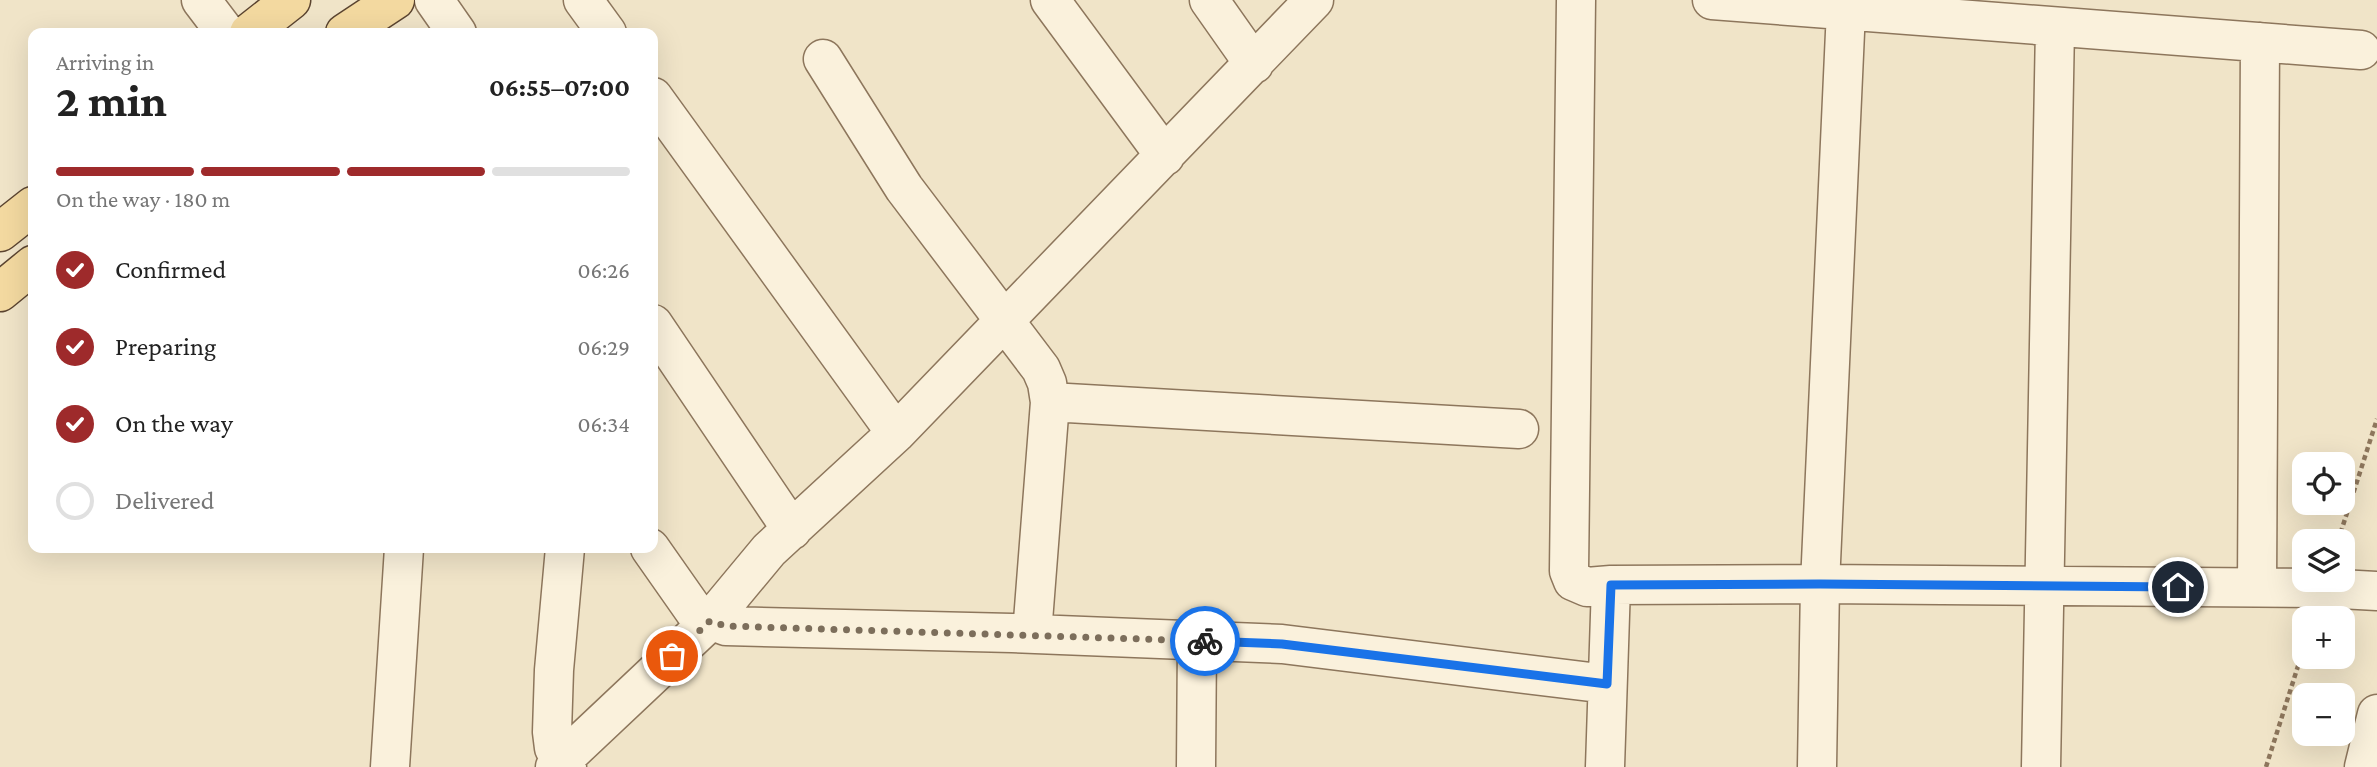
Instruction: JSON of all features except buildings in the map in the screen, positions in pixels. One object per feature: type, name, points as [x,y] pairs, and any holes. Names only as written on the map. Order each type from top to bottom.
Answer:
[{"type":"main road","points":[[255,28],[291,0]]},
{"type":"main road","points":[[353,28],[395,0]]},
{"type":"main road","points":[[0,232],[28,210]]},
{"type":"main road","points":[[0,292],[28,269]]},
{"type":"street","points":[[201,0],[222,28]]},
{"type":"street","points":[[434,0],[454,28]]},
{"type":"street","points":[[583,0],[603,28]]},
{"type":"street","points":[[1050,0],[1165,156]]},
{"type":"street","points":[[1209,0],[1254,64]]},
{"type":"street","points":[[565,553],[554,670],[552,732],[554,748],[561,765],[710,621],[756,563],[896,433],[1314,0]]},
{"type":"street","points":[[1576,0],[1569,570],[1573,581],[1587,587],[1820,584],[2257,587],[2377,591]]},
{"type":"street","points":[[1712,0],[2361,50]]},
{"type":"street","points":[[1817,767],[1820,584],[1846,10]]},
{"type":"street","points":[[2041,767],[2055,27]]},
{"type":"street","points":[[2257,587],[2260,42]]},
{"type":"street","points":[[823,59],[904,187],[1041,369],[1047,383],[1050,402],[1032,634]]},
{"type":"street","points":[[658,104],[896,433]]},
{"type":"street","points":[[658,331],[792,530]]},
{"type":"street","points":[[1050,402],[1519,429]]},
{"type":"street","points":[[390,767],[404,553]]},
{"type":"street","points":[[654,553],[697,615],[726,626],[1282,644],[1607,684]]},
{"type":"street","points":[[1605,767],[1611,585]]},
{"type":"street","points":[[1196,767],[1197,640]]},
{"type":"street","points":[[2364,767],[2377,714]]},
{"type":"path","points":[[2342,529],[2377,419]]},
{"type":"path","points":[[2266,767],[2297,669]]},
{"type":"way so far","points":[[672,656],[710,621],[726,626],[1205,641]]},
{"type":"route","points":[[1205,641],[1282,644],[1607,684],[1611,585],[2178,587]]}]
